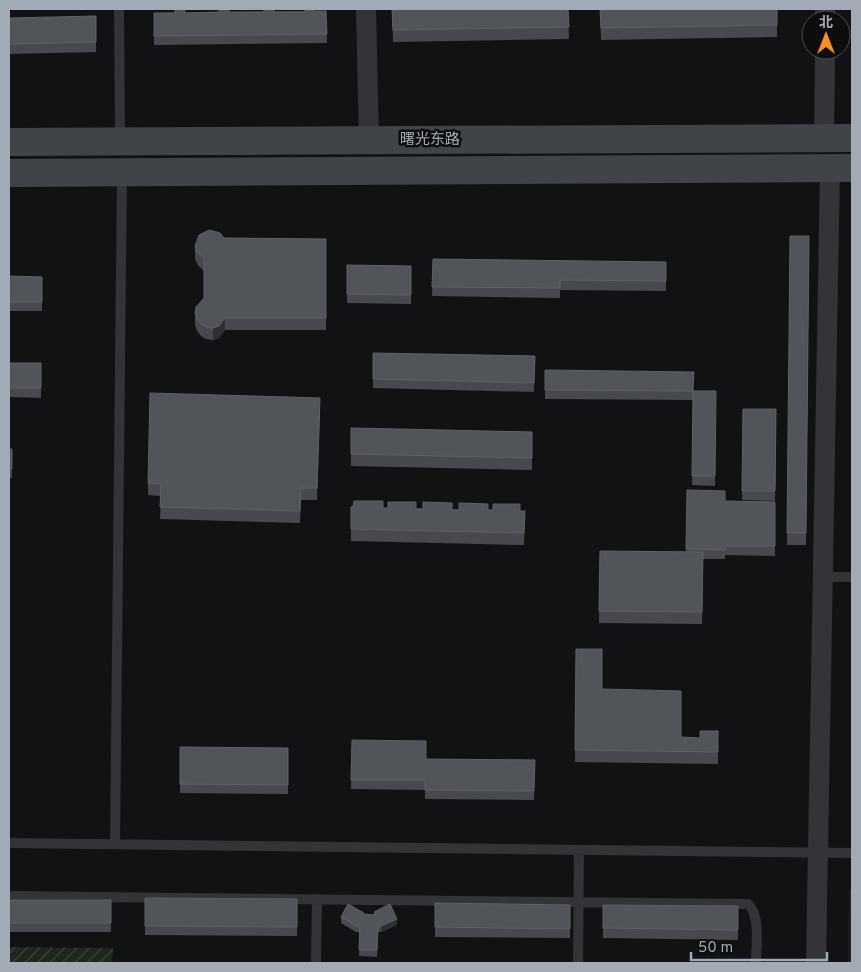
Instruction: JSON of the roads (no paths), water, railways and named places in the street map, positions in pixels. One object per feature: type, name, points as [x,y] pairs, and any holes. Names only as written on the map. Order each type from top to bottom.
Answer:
[{"type":"main road","name":"曙光东路","points":[[9,142],[852,138]]},
{"type":"main road","name":"曙光东路","points":[[9,173],[841,168]]},
{"type":"street","points":[[366,9],[369,141]]},
{"type":"street","points":[[824,138],[825,60]]},
{"type":"street","points":[[816,963],[822,577],[841,168]]},
{"type":"lane","points":[[119,9],[120,142]]},
{"type":"lane","points":[[115,844],[122,172]]},
{"type":"lane","points":[[822,577],[852,577]]},
{"type":"lane","points":[[9,843],[852,853]]},
{"type":"lane","points":[[578,963],[579,850]]},
{"type":"lane","points":[[9,896],[748,904],[753,908],[756,917],[756,963]]},
{"type":"lane","points":[[316,963],[317,899]]}]
